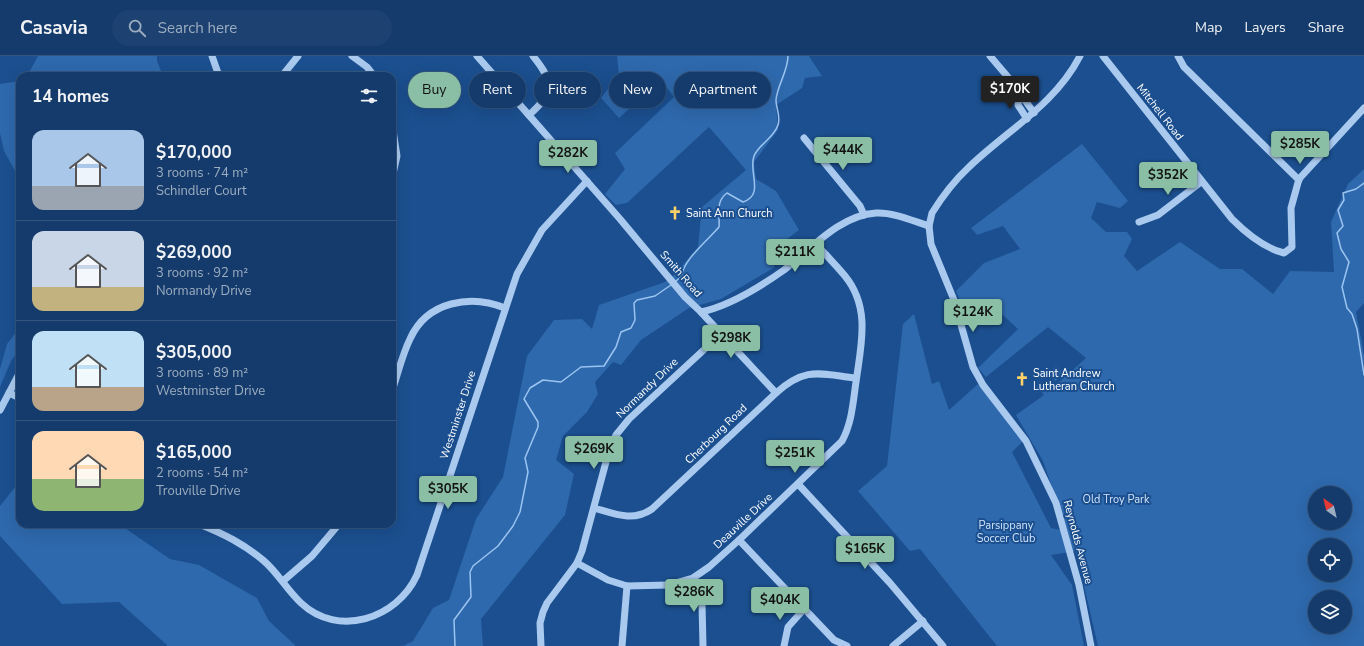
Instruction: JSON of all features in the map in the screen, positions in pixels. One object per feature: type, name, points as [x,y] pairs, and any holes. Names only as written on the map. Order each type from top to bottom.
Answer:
[{"type":"street","points":[[212,56],[218,72]]},
{"type":"street","points":[[285,72],[298,56]]},
{"type":"street","points":[[352,56],[367,67],[371,72]]},
{"type":"street","name":"Smith Road","points":[[477,56],[677,288],[701,312],[716,309],[772,278],[843,224],[864,215],[884,213],[929,226]]},
{"type":"street","points":[[529,115],[540,105],[549,88],[546,73],[533,56]]},
{"type":"street","points":[[990,56],[1013,83],[1019,94],[1034,113]]},
{"type":"street","name":"Reynolds Avenue","points":[[1080,56],[1070,74],[1055,93],[1034,113],[958,177],[933,211],[929,226],[930,244],[954,300],[976,373],[983,385],[1026,441],[1056,503],[1079,585],[1091,646]]},
{"type":"street","name":"Mitchell Road","points":[[1103,56],[1201,182],[1232,219],[1252,236],[1284,253],[1292,247],[1292,203],[1299,180]]},
{"type":"street","points":[[1178,56],[1184,67],[1299,180],[1364,108]]},
{"type":"street","points":[[1019,94],[1018,105],[1027,119]]},
{"type":"street","points":[[804,138],[860,206],[864,215]]},
{"type":"street","points":[[396,150],[396,160]]},
{"type":"street","name":"Westminster Drive","points":[[209,528],[225,534],[243,544],[265,562],[300,602],[309,609],[325,617],[341,621],[358,621],[375,616],[394,606],[408,592],[417,576],[517,274],[534,242],[554,215],[586,181]]},
{"type":"street","points":[[1139,222],[1158,215],[1201,182]]},
{"type":"street","name":"Deauville Drive","points":[[577,563],[608,580],[627,586],[668,585],[693,578],[709,567],[739,540],[836,447],[845,435],[851,419],[863,331],[859,302],[845,276],[816,244]]},
{"type":"street","points":[[396,379],[410,339],[417,327],[430,315],[448,304],[461,301],[482,301],[505,308]]},
{"type":"street","points":[[701,312],[776,393]]},
{"type":"street","name":"Normandy Drive","points":[[541,646],[540,623],[543,612],[547,603],[577,563],[586,541],[610,447],[620,429],[721,334]]},
{"type":"street","name":"Cherbourg Road","points":[[594,508],[626,517],[640,516],[652,509],[794,378],[808,373],[856,378]]},
{"type":"street","points":[[0,410],[16,380]]},
{"type":"street","points":[[9,393],[16,396]]},
{"type":"street","points":[[798,484],[890,583],[943,646]]},
{"type":"street","points":[[283,581],[312,556],[335,528]]},
{"type":"street","points":[[739,540],[834,640],[847,646]]},
{"type":"street","points":[[693,578],[702,603],[703,646]]},
{"type":"street","points":[[622,646],[627,586]]},
{"type":"street","points":[[784,646],[788,627],[804,609]]},
{"type":"street","points":[[893,646],[923,621]]},
{"type":"green space","points":[[38,56],[157,56],[157,61],[161,72],[29,72]]},
{"type":"green space","points":[[617,56],[809,56],[822,76],[805,78],[802,88],[776,105],[778,130],[754,162],[756,179],[776,191],[799,230],[767,254],[775,267],[721,299],[689,308],[641,340],[621,365],[613,362],[595,382],[598,394],[587,412],[563,436],[556,460],[574,474],[565,515],[481,619],[483,646],[403,646],[413,641],[433,608],[449,600],[476,519],[503,477],[527,356],[554,320],[582,319],[592,329],[599,305],[665,282],[674,275],[698,247],[702,207],[746,170],[709,127],[627,203],[616,205],[605,194],[625,169],[615,153],[662,108],[666,108],[666,105],[674,97],[666,87],[666,72],[619,72]]},
{"type":"green space","points":[[16,82],[16,173],[4,151],[0,133],[0,84]]},
{"type":"green space","points":[[609,88],[609,107],[601,98]]},
{"type":"green space","points":[[610,108],[630,108],[619,118]]},
{"type":"green space","points":[[1082,144],[1128,201],[1120,208],[1097,202],[1091,218],[1106,232],[1127,232],[1132,239],[1124,256],[1137,271],[1180,242],[1220,269],[1242,269],[1273,294],[1290,271],[1334,272],[1331,222],[1348,184],[1364,169],[1364,303],[1356,312],[1364,355],[1364,646],[1098,646],[1076,551],[1051,555],[1072,585],[1084,646],[997,646],[920,549],[910,551],[858,491],[887,466],[903,324],[914,314],[932,384],[939,381],[949,410],[978,384],[1023,441],[1012,452],[1051,528],[1066,531],[1069,536],[1043,461],[1016,415],[1044,395],[1038,387],[1042,384],[1048,391],[1047,393],[1086,358],[1048,327],[986,377],[978,368],[1018,329],[994,307],[968,320],[956,291],[984,263],[1020,249],[1003,226],[977,235],[971,228]]},
{"type":"green space","points":[[16,332],[16,354],[11,361],[0,387],[0,369],[7,344]]},
{"type":"green space","points":[[1056,366],[1064,374],[1055,381],[1048,373]]},
{"type":"green space","points":[[16,486],[16,528],[125,528],[170,559],[199,565],[257,598],[269,621],[296,646],[168,646],[119,602],[62,604],[0,536],[0,506]]},
{"type":"waterway","points":[[676,281],[682,276],[683,270],[691,257],[719,227],[719,204],[723,197],[727,193],[743,202],[750,199],[753,194],[755,189],[753,169],[754,156],[759,148],[773,134],[778,125],[779,119],[776,100],[778,89],[788,62],[788,56]]},
{"type":"waterway","points":[[1364,183],[1356,189],[1343,193],[1344,200],[1338,210],[1343,226],[1337,233],[1341,249],[1349,262],[1342,287],[1347,308],[1352,314],[1357,329],[1364,375]]},
{"type":"waterway","points":[[455,646],[454,620],[471,597],[470,572],[473,566],[498,546],[513,526],[520,512],[528,472],[525,458],[538,427],[538,422],[524,399],[530,388],[543,380],[561,382],[581,367],[604,366],[616,347],[621,332],[631,328],[635,320],[634,303],[637,300],[655,296],[671,285]]},
{"type":"place","name":"Saint Ann Church","points":[[675,213]]},
{"type":"place","name":"Saint Andrew Lutheran Church","points":[[1022,379]]},
{"type":"park label","name":"Old Troy Park","points":[[1116,499]]},
{"type":"park label","name":"Parsippany Soccer Club","points":[[1006,531]]}]
